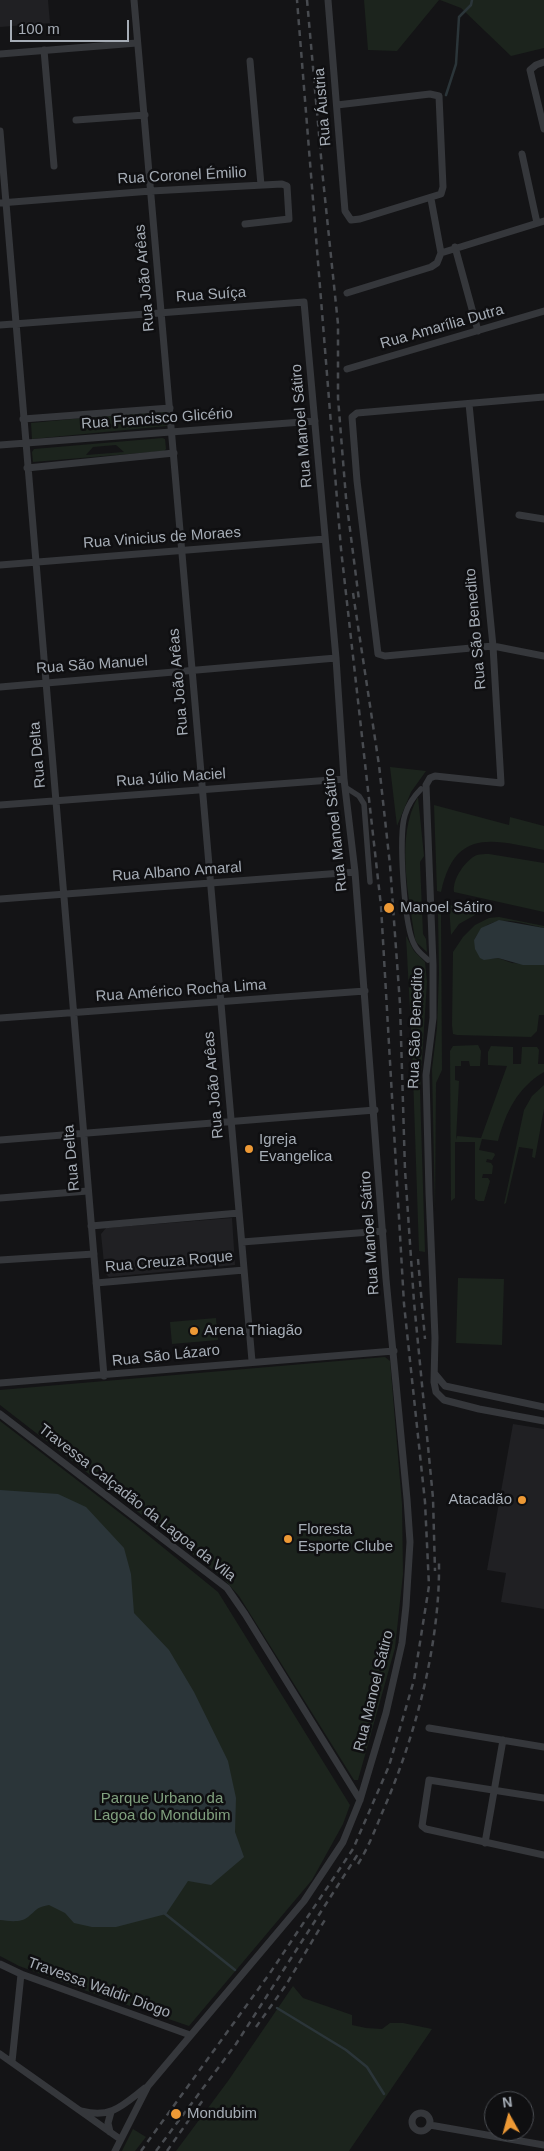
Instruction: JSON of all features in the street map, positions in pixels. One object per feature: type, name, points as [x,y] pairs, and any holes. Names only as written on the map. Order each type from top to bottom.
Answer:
[{"type":"street","name":"Rua João Arêas","points":[[134,0],[174,453],[180,551],[193,672],[252,1362]]},
{"type":"street","name":"Rua Áustria","points":[[328,0],[345,211],[351,220],[360,219],[431,199]]},
{"type":"street","points":[[0,54],[137,42]]},
{"type":"street","points":[[44,50],[54,166]]},
{"type":"street","points":[[250,61],[261,185]]},
{"type":"street","points":[[544,62],[530,70],[544,129]]},
{"type":"street","points":[[337,105],[430,94],[439,96],[443,187],[439,195],[431,199],[441,253],[437,263],[431,267],[346,293]]},
{"type":"street","points":[[76,120],[145,115]]},
{"type":"street","name":"Rua Delta","points":[[0,131],[3,203],[36,561],[104,1376]]},
{"type":"street","points":[[441,253],[540,222],[522,154]]},
{"type":"street","name":"Rua Coronel Émilio","points":[[3,203],[151,191],[282,184],[287,186],[290,218],[287,220],[245,224]]},
{"type":"street","points":[[456,247],[478,331]]},
{"type":"street","name":"Rua Suíça","points":[[0,325],[304,302]]},
{"type":"street","name":"Rua Manoel Sátiro","points":[[115,2151],[148,2086],[304,1901],[343,1842],[360,1800],[395,1676],[402,1643],[406,1606],[410,1542],[355,872],[344,779],[336,658],[304,302]]},
{"type":"street","name":"Rua Amarília Dutra","points":[[347,369],[544,311]]},
{"type":"street","points":[[544,397],[357,413],[352,417],[377,652],[380,656],[492,646],[544,656]]},
{"type":"street","name":"Rua São Benedito","points":[[435,1374],[426,1076],[433,1018],[433,965],[426,785],[430,778],[435,776],[502,783],[492,646],[469,404]]},
{"type":"street","name":"Rua Francisco Glicério","points":[[23,419],[170,408]]},
{"type":"street","name":"Rua Francisco Glicério","points":[[0,445],[315,421]]},
{"type":"street","points":[[27,468],[174,453]]},
{"type":"street","points":[[519,515],[544,519]]},
{"type":"street","name":"Rua Vinicius de Moraes","points":[[0,565],[325,539]]},
{"type":"street","name":"Rua São Manuel","points":[[0,687],[193,672],[336,658]]},
{"type":"street","name":"Rua Júlio Maciel","points":[[0,805],[344,779]]},
{"type":"street","points":[[345,787],[358,796],[364,804],[370,882]]},
{"type":"street","points":[[421,788],[405,816],[402,842],[404,884],[411,936],[415,947],[428,960]]},
{"type":"street","name":"Rua Albano Amaral","points":[[0,899],[355,872]]},
{"type":"street","name":"Rua Américo Rocha Lima","points":[[0,1018],[365,991]]},
{"type":"street","points":[[0,1140],[375,1110]]},
{"type":"street","points":[[0,1198],[88,1191]]},
{"type":"street","points":[[91,1226],[239,1213]]},
{"type":"street","name":"Rua Creuza Roque","points":[[242,1242],[383,1231]]},
{"type":"street","name":"Rua Creuza Roque","points":[[0,1260],[94,1254]]},
{"type":"street","name":"Rua Creuza Roque","points":[[96,1283],[244,1270]]},
{"type":"street","name":"Rua São Lázaro","points":[[0,1383],[394,1351]]},
{"type":"street","points":[[435,1374],[445,1386],[521,1403],[544,1406]]},
{"type":"street","points":[[435,1374],[435,1387],[444,1400],[479,1409],[544,1421]]},
{"type":"street","points":[[519,1416],[521,1403]]},
{"type":"street","name":"Travessa Calçadão da Lagoa da Vila","points":[[0,1414],[227,1588],[360,1800]]},
{"type":"street","points":[[428,1728],[544,1747]]},
{"type":"street","points":[[485,1843],[503,1740]]},
{"type":"street","points":[[544,1798],[429,1780],[422,1828],[544,1855]]},
{"type":"street","name":"Travessa Waldir Diogo","points":[[0,1964],[21,1974],[190,2035]]},
{"type":"street","points":[[12,2062],[21,1974]]},
{"type":"street","points":[[0,2054],[120,2139]]},
{"type":"street","name":"Rua Manoel Sátiro","points":[[111,2112],[148,2086]]},
{"type":"street","points":[[76,2109],[100,2114],[111,2112],[108,2123],[110,2132]]},
{"type":"street","points":[[430,2125],[544,2145]]},
{"type":"shaded area","points":[[0,0],[48,0],[50,23],[0,27]]},
{"type":"shaded area","points":[[499,920],[544,928],[544,965],[523,965],[498,958],[484,960],[480,958],[475,949],[474,940],[481,928]]},
{"type":"shaded area","points":[[232,1218],[235,1265],[109,1277],[105,1273],[101,1234],[106,1228]]},
{"type":"shaded area","name":"Atacadão","points":[[513,1424],[544,1429],[544,1609],[501,1602],[506,1573],[487,1570]]},
{"type":"shaded area","points":[[0,1490],[58,1494],[86,1507],[124,1548],[131,1574],[134,1613],[169,1650],[194,1692],[228,1761],[236,1798],[235,1832],[244,1857],[211,1885],[188,1881],[166,1914],[116,1927],[92,1927],[74,1923],[65,1913],[49,1905],[39,1908],[22,1920],[0,1920]]},
{"type":"green space","points":[[364,0],[439,0],[397,51],[368,50]]},
{"type":"green space","points":[[440,0],[544,0],[544,48],[511,56],[461,8]]},
{"type":"green space","points":[[165,410],[167,426],[32,439],[31,423]]},
{"type":"green space","points":[[162,438],[165,439],[166,449],[164,451],[33,462],[32,452],[34,449]],"holes":[[[116,445],[124,452],[86,455],[93,447]]]},
{"type":"green space","points":[[390,767],[426,771],[411,792],[397,826]]},
{"type":"green space","points":[[418,797],[424,856],[420,862],[423,934],[426,939],[427,952],[415,939],[407,886],[405,848],[407,830],[411,813]]},
{"type":"green space","points":[[434,805],[509,825],[510,817],[544,826],[544,850],[508,843],[479,843],[466,848],[456,857],[447,871],[441,892],[437,891]]},
{"type":"green space","points":[[489,854],[544,863],[544,912],[454,892],[457,876],[468,861],[477,855]]},
{"type":"green space","points":[[449,905],[482,911],[459,924],[451,935]]},
{"type":"green space","points":[[438,911],[441,912],[442,1070],[436,1083],[435,1211],[432,1069],[437,1028],[439,974]]},
{"type":"green space","points":[[499,917],[544,926],[544,928],[515,922],[496,922],[488,925],[474,940],[489,959],[498,958],[512,963],[544,965],[544,1015],[539,1015],[537,1031],[531,1037],[453,1034],[453,952],[463,937],[475,925],[489,918]]},
{"type":"green space","points":[[406,936],[414,951],[425,962],[427,982],[420,1090],[425,1252],[419,1251]]},
{"type":"green space","points":[[478,1045],[481,1051],[480,1066],[470,1066],[469,1061],[461,1061],[461,1066],[455,1066],[455,1080],[459,1081],[456,1140],[457,1136],[481,1138],[507,1066],[488,1065],[488,1052],[491,1046],[513,1047],[513,1064],[521,1064],[522,1047],[537,1047],[539,1050],[538,1064],[544,1064],[544,1072],[527,1085],[514,1102],[498,1141],[482,1139],[479,1150],[494,1153],[495,1155],[492,1160],[487,1159],[486,1162],[491,1163],[493,1166],[492,1174],[483,1174],[482,1178],[488,1178],[490,1181],[484,1201],[475,1199],[475,1142],[455,1142],[455,1198],[451,1201],[450,1051],[453,1046]]},
{"type":"green space","points":[[544,1085],[544,1109],[535,1158],[532,1157],[533,1149],[519,1147],[506,1203],[504,1204],[524,1110],[532,1096]]},
{"type":"green space","points":[[458,1278],[504,1279],[502,1345],[456,1343]]},
{"type":"green space","name":"Arena Thiagão","points":[[216,1318],[218,1340],[172,1344],[170,1322]]},
{"type":"green space","name":"Floresta Esporte Clube","points":[[385,1357],[390,1361],[402,1504],[403,1574],[395,1648],[358,1780],[354,1780],[239,1596],[222,1577],[0,1405],[0,1390]]},
{"type":"green space","name":"Parque Urbano da Lagoa do Mondubim","points":[[0,1421],[133,1523],[218,1592],[350,1805],[343,1824],[312,1880],[189,2026],[19,1966],[0,1956]]},
{"type":"green space","points":[[293,1986],[303,1998],[352,2015],[352,2025],[382,2029],[390,2023],[403,2023],[432,2029],[349,2151],[176,2151],[228,2081]]},
{"type":"green space","points":[[133,2129],[146,2137],[135,2151],[122,2151]]},
{"type":"waterway","points":[[446,95],[456,64],[459,17],[471,5],[472,0]]},
{"type":"waterway","points":[[164,1913],[235,1970]]},
{"type":"waterway","points":[[277,2008],[346,2050],[367,2067],[384,2094]]},
{"type":"railway","points":[[141,2151],[270,1973],[353,1849],[389,1766],[414,1680],[429,1586],[425,1502],[404,1304],[381,906],[341,549],[297,0]]},
{"type":"railway","points":[[307,0],[338,324],[338,398],[346,498],[359,600]]},
{"type":"railway","points":[[353,593],[379,765],[390,865],[400,1004],[405,1170],[414,1302],[433,1498],[435,1571]]},
{"type":"railway","points":[[418,1259],[425,1339]]},
{"type":"railway","points":[[358,1864],[371,1839],[394,1784],[415,1723],[430,1658],[435,1626],[439,1563]]},
{"type":"railway","points":[[156,2151],[236,2044],[358,1854]]},
{"type":"railway","points":[[256,2027],[286,1985],[326,1918]]},
{"type":"railway","points":[[167,2151],[203,2100]]},
{"type":"place","name":"Manoel Sátiro","points":[[389,908]]},
{"type":"place","name":"Igreja Evangelica","points":[[249,1149]]},
{"type":"place","name":"Arena Thiagão","points":[[194,1331]]},
{"type":"place","name":"Atacadão","points":[[522,1500]]},
{"type":"place","name":"Floresta Esporte Clube","points":[[288,1539]]},
{"type":"place","name":"Mondubim","points":[[176,2114]]}]
